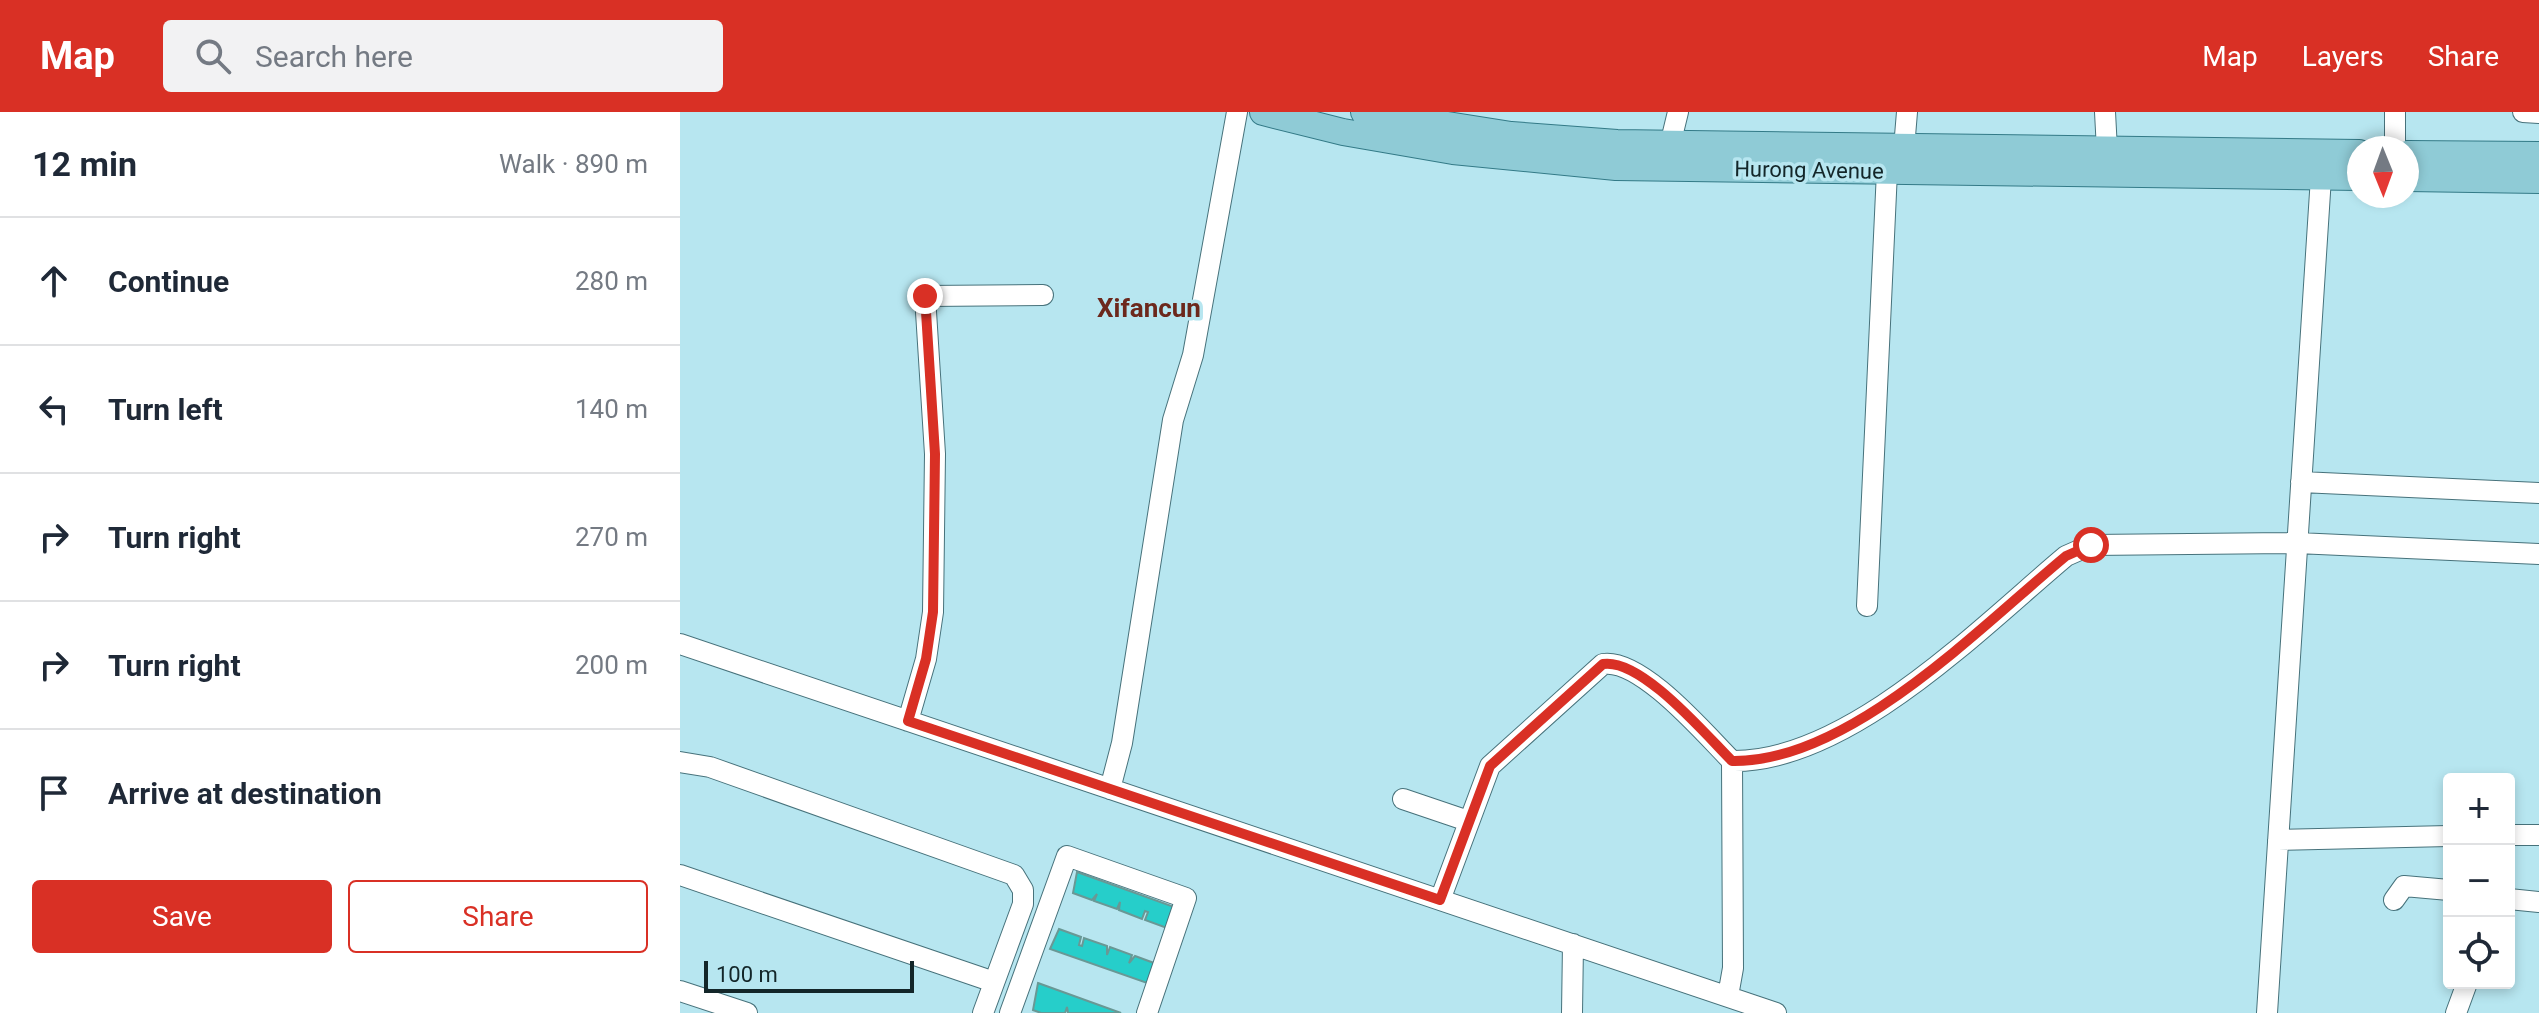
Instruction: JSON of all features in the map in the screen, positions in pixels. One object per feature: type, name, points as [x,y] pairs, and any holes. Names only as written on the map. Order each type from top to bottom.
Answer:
[{"type":"main road","name":"Hurong Avenue","points":[[1263,112],[1398,142],[1548,162],[1670,168],[2347,177]]},
{"type":"main road","name":"Hurong Avenue","points":[[1364,112],[1511,135],[1670,145],[2347,153]]},
{"type":"main road","points":[[2419,154],[2539,155]]},
{"type":"main road","points":[[2419,178],[2539,180]]},
{"type":"street","points":[[1110,789],[1122,743],[1173,420],[1193,355],[1237,112]]},
{"type":"street","points":[[1670,145],[1678,112]]},
{"type":"street","points":[[1904,148],[1907,112]]},
{"type":"street","points":[[2105,112],[2107,150]]},
{"type":"street","points":[[2395,112],[2395,136]]},
{"type":"street","points":[[2523,112],[2539,113]]},
{"type":"street","points":[[1867,606],[1887,171]]},
{"type":"street","points":[[2267,1013],[2321,177]]},
{"type":"street","points":[[908,721],[926,659],[933,612],[935,454],[925,296],[1043,295]]},
{"type":"street","points":[[2301,482],[2539,493]]},
{"type":"street","points":[[1732,761],[1768,757],[1806,745],[1886,706],[2080,548],[2102,543],[2297,543],[2539,554]]},
{"type":"street","points":[[680,644],[1776,1013]]},
{"type":"street","points":[[1440,900],[1490,766],[1603,664],[1628,667],[1674,703],[1732,761],[1733,968],[1728,996]]},
{"type":"street","points":[[680,762],[710,767],[1014,875],[1023,890],[1023,904],[983,1013]]},
{"type":"street","points":[[1403,799],[1468,821]]},
{"type":"street","points":[[2515,835],[2539,835]]},
{"type":"street","points":[[2278,840],[2443,836]]},
{"type":"street","points":[[1010,1013],[1067,856],[1186,898],[1147,1013]]},
{"type":"street","points":[[680,875],[994,982]]},
{"type":"street","points":[[2394,900],[2404,886],[2443,889]]},
{"type":"street","points":[[2515,900],[2539,902]]},
{"type":"street","points":[[1572,1013],[1573,944]]},
{"type":"street","points":[[2456,1013],[2465,989]]},
{"type":"street","points":[[680,991],[747,1013]]},
{"type":"building","points":[[1077,872],[1177,908],[1167,928],[1145,920],[1148,912],[1145,911],[1142,919],[1119,910],[1120,902],[1117,909],[1094,901],[1097,894],[1092,900],[1073,893]]},
{"type":"building","points":[[1059,929],[1081,937],[1079,945],[1082,946],[1084,938],[1107,946],[1107,955],[1110,947],[1132,955],[1129,963],[1135,956],[1154,963],[1150,984],[1050,949]]},
{"type":"building","points":[[1038,983],[1121,1013],[1068,1013],[1067,1007],[1065,1013],[1041,1013],[1033,1010]]},
{"type":"district","name":"Xifancun","points":[[1149,308]]},
{"type":"route","points":[[925,296],[935,454],[933,612],[926,659],[908,721],[1440,900],[1490,766],[1603,664],[1618,663],[1628,667],[1674,703],[1732,761],[1768,757],[1828,736],[1886,706],[2066,556],[2091,545]]}]
